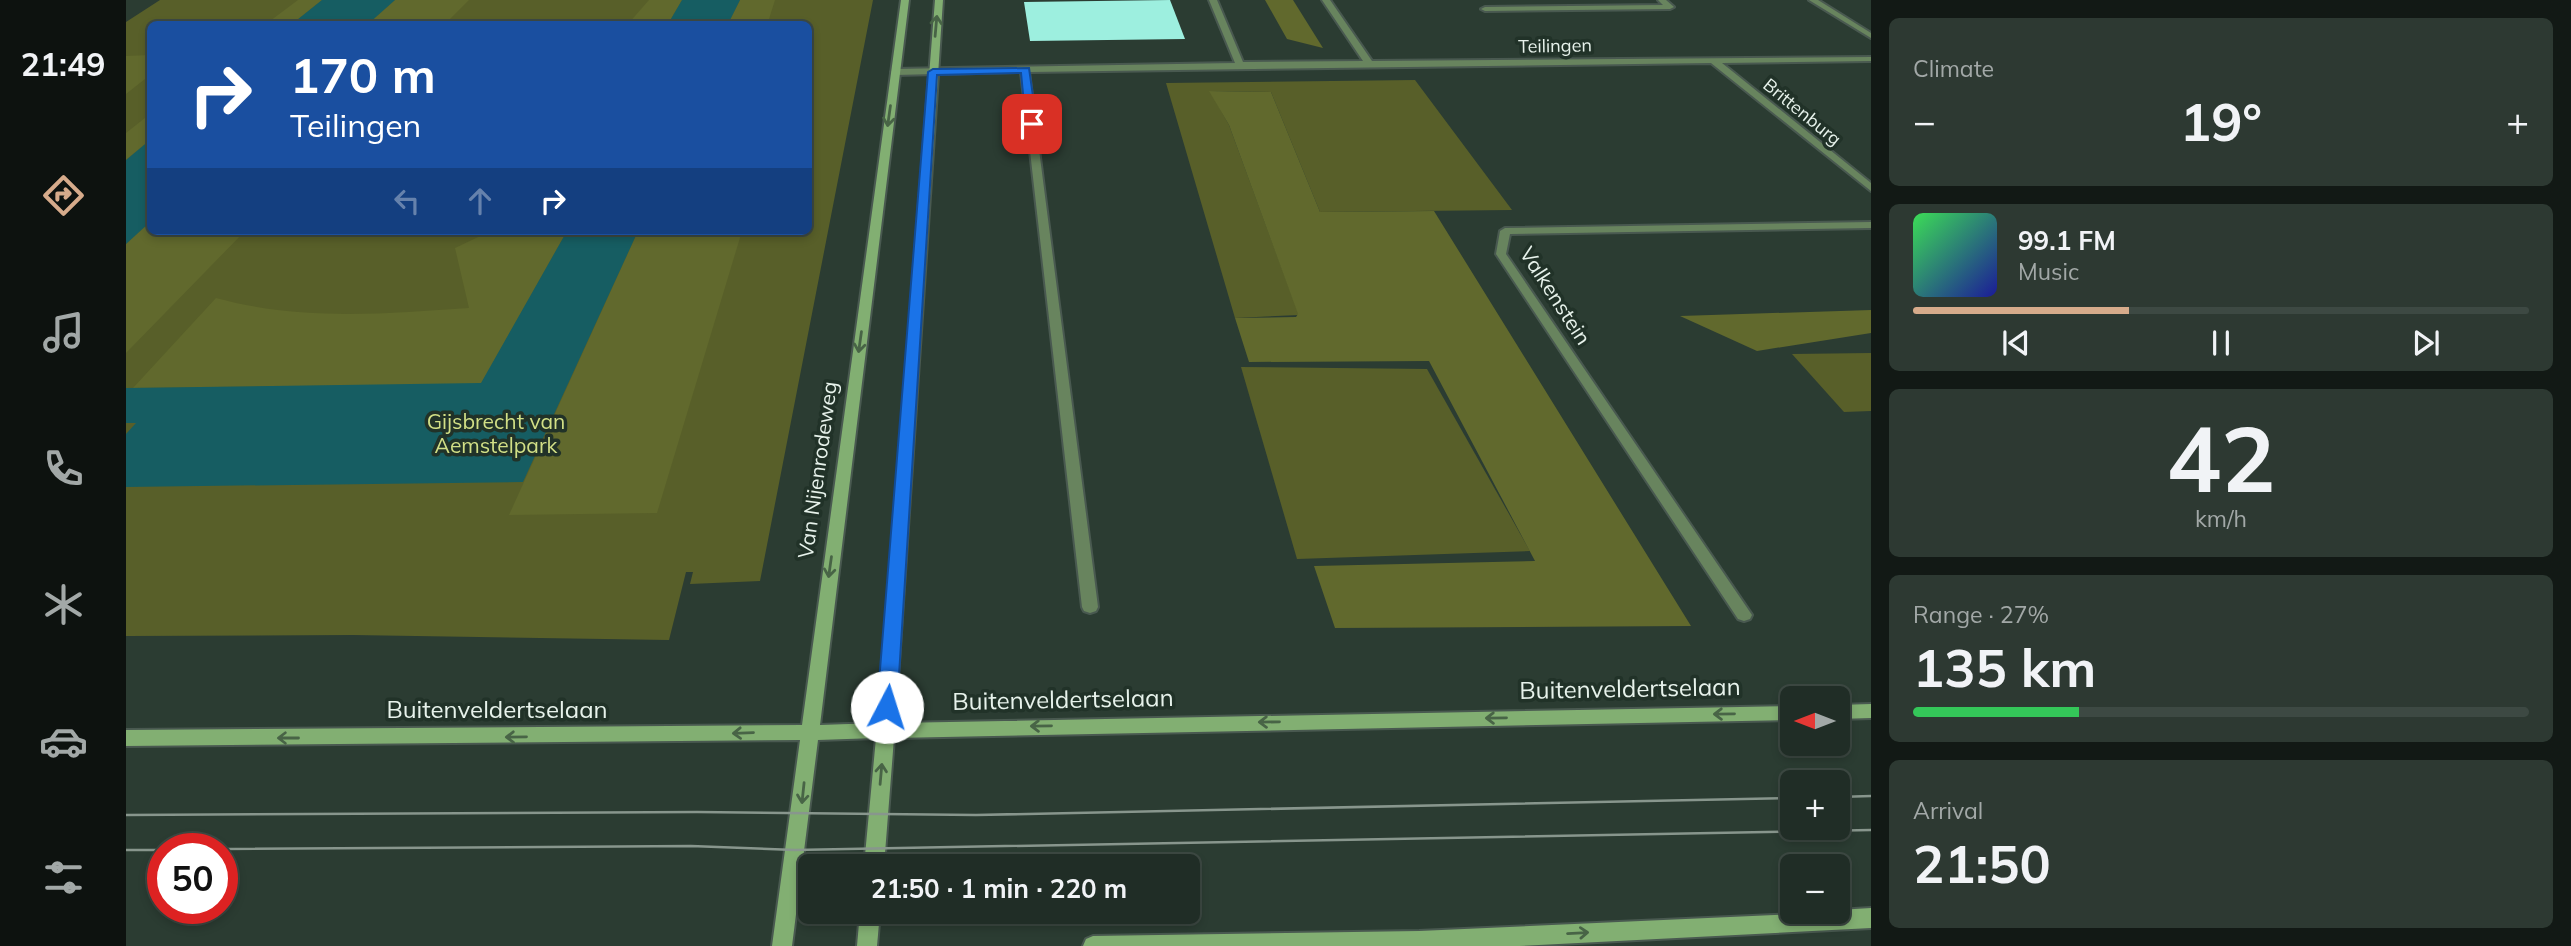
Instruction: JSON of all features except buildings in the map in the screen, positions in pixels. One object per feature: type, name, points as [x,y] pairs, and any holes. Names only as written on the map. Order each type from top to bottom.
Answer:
[{"type":"main road","name":"Van Nijenrodeweg","points":[[782,946],[905,0]]},
{"type":"main road","points":[[875,854],[897,599],[939,0]]},
{"type":"main road","points":[[1850,712],[1871,711]]},
{"type":"main road","name":"Buitenveldertselaan","points":[[126,738],[489,737],[1780,713]]},
{"type":"main road","points":[[1093,946],[1419,941],[1871,918]]},
{"type":"main road","points":[[867,946],[869,924]]},
{"type":"street","points":[[1213,0],[1240,65]]},
{"type":"street","points":[[1326,0],[1370,65]]},
{"type":"street","points":[[1485,9],[1670,7],[1662,0]]},
{"type":"street","points":[[1814,0],[1871,36]]},
{"type":"street","name":"Teilingen","points":[[895,72],[1871,58]]},
{"type":"street","name":"Brittenburg","points":[[1714,61],[1871,188]]},
{"type":"street","points":[[1025,71],[1090,607]]},
{"type":"street","name":"Valkenstein","points":[[1744,615],[1501,254],[1505,231],[1871,225]]},
{"type":"green space","name":"Gijsbrecht van Aemstelpark","points":[[160,0],[873,0],[760,581],[690,584],[693,572],[686,572],[669,640],[353,635],[126,636],[126,22]]},
{"type":"green space","points":[[298,0],[322,0],[296,21],[270,21]]},
{"type":"green space","points":[[395,0],[469,0],[448,21],[371,21]]},
{"type":"green space","points":[[649,0],[682,0],[670,21],[631,21]]},
{"type":"green space","points":[[740,0],[775,0],[769,19],[808,21],[730,21]]},
{"type":"green space","points":[[1265,0],[1293,0],[1323,48],[1287,39]]},
{"type":"green space","points":[[147,55],[147,77],[126,94],[126,56]]},
{"type":"green space","points":[[1415,80],[1512,210],[1320,212],[1271,92],[1210,91],[1229,125],[1299,315],[1235,318],[1166,83]]},
{"type":"green space","points":[[1209,91],[1271,92],[1320,212],[1434,211],[1691,626],[1335,628],[1314,566],[1535,561],[1429,361],[1249,362],[1235,318],[1296,317],[1298,314],[1229,125]]},
{"type":"green space","points":[[147,116],[147,142],[126,160],[126,133]]},
{"type":"green space","points":[[147,225],[147,235],[241,235],[126,353],[126,244]]},
{"type":"green space","points":[[483,235],[565,235],[481,384],[133,388],[216,298],[310,313],[373,314],[469,308],[455,248]]},
{"type":"green space","points":[[636,235],[741,235],[657,513],[509,515]]},
{"type":"green space","points":[[1871,310],[1871,333],[1757,351],[1680,316]]},
{"type":"green space","points":[[1871,353],[1871,411],[1844,412],[1792,354]]},
{"type":"green space","points":[[1241,367],[1427,369],[1530,551],[1297,559]]},
{"type":"water","points":[[322,0],[395,0],[371,21],[296,21]]},
{"type":"water","points":[[682,0],[740,0],[730,21],[670,21]]},
{"type":"water","points":[[147,142],[147,225],[126,244],[126,160]]},
{"type":"water","points":[[565,235],[636,235],[523,482],[126,487],[126,434],[136,423],[126,423],[126,388],[481,383]]},
{"type":"tram line","points":[[1850,797],[1871,796]]},
{"type":"tram line","points":[[126,815],[697,812],[976,815],[1780,798]]},
{"type":"tram line","points":[[238,849],[691,846],[795,850],[1871,830]]},
{"type":"tram line","points":[[126,850],[147,850]]},
{"type":"route","points":[[887,707],[897,599],[933,72],[1025,71],[1032,124]]}]
